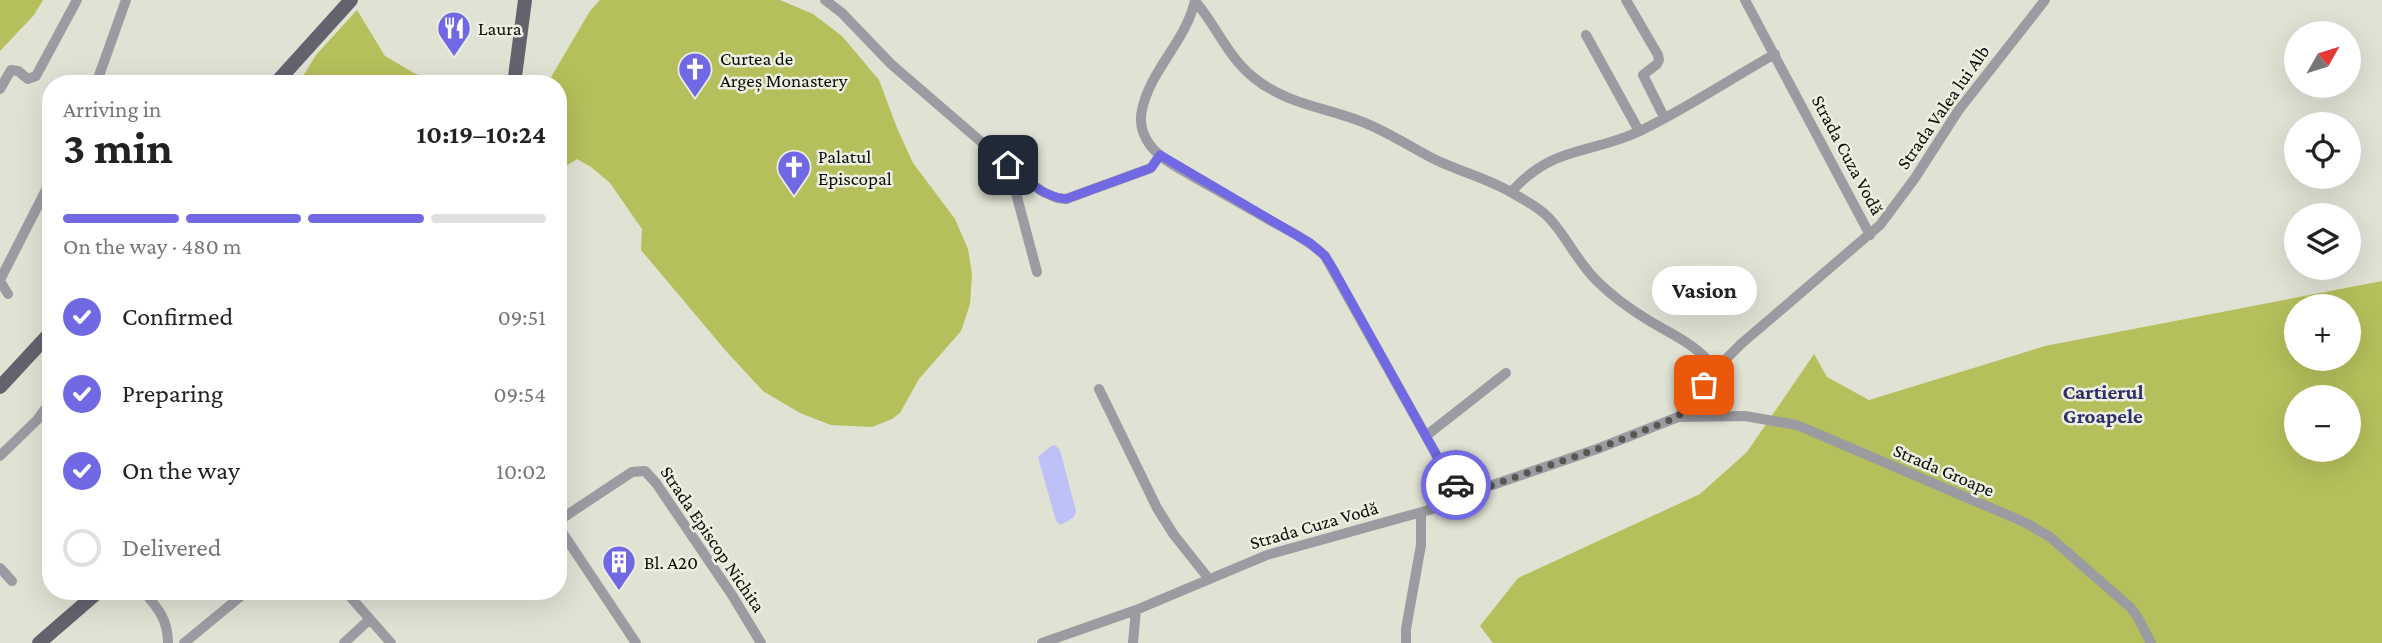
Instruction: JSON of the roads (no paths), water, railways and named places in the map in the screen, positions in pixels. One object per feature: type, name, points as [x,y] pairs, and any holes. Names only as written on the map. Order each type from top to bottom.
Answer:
[{"type":"main road","points":[[283,75],[351,0]]},
{"type":"main road","points":[[515,75],[525,0]]},
{"type":"main road","points":[[0,387],[42,342]]},
{"type":"main road","points":[[39,643],[89,600]]},
{"type":"street","points":[[0,89],[11,70],[18,71],[28,79],[36,76],[77,0]]},
{"type":"street","points":[[99,75],[127,0]]},
{"type":"street","points":[[825,0],[842,13],[891,64],[1043,192],[1066,199],[1151,168],[1160,155]]},
{"type":"street","points":[[1626,0],[1658,55],[1657,64],[1643,75],[1664,117]]},
{"type":"street","name":"Strada Cuza Vodă","points":[[1678,417],[1716,369],[1768,319],[1870,235],[1745,0]]},
{"type":"street","name":"Strada Valea lui Alb","points":[[1870,235],[1915,178],[1958,111],[2045,0]]},
{"type":"street","points":[[1195,1],[1191,15],[1142,107],[1143,134],[1160,155],[1310,243],[1325,256],[1458,490],[1457,503],[1443,504],[1439,491],[1442,465]]},
{"type":"street","points":[[1195,1],[1251,76],[1294,101],[1374,126],[1437,160],[1511,192],[1549,218],[1598,282],[1643,317],[1690,343],[1716,369]]},
{"type":"street","points":[[1586,35],[1639,131]]},
{"type":"street","points":[[1511,192],[1524,177],[1546,162],[1639,131],[1775,54]]},
{"type":"street","points":[[1008,165],[1037,272]]},
{"type":"street","points":[[8,294],[0,281],[42,198]]},
{"type":"street","points":[[1427,435],[1506,373]]},
{"type":"street","points":[[1099,389],[1157,508],[1179,542],[1209,579]]},
{"type":"street","points":[[0,456],[42,413]]},
{"type":"street","name":"Strada Groape","points":[[1678,417],[1745,416],[1797,425],[2024,522],[2050,537],[2130,608],[2151,643]]},
{"type":"street","points":[[1406,643],[1425,511],[1439,491],[1450,482],[1458,490],[1475,491],[1597,449],[1678,417]]},
{"type":"street","name":"Strada Episcop Nichita","points":[[567,518],[632,472],[645,471],[656,483],[725,585],[761,643]]},
{"type":"street","name":"Strada Cuza Vodă","points":[[1042,643],[1136,610],[1267,555],[1447,505]]},
{"type":"street","name":"Strada Episcop Nichita","points":[[567,538],[636,643]]},
{"type":"street","points":[[0,568],[12,582]]},
{"type":"street","points":[[151,600],[162,612],[168,631],[168,643]]},
{"type":"street","points":[[184,643],[236,600]]},
{"type":"street","points":[[353,600],[391,643]]},
{"type":"street","points":[[1133,643],[1136,610]]},
{"type":"street","points":[[344,643],[370,619]]},
{"type":"water","points":[[1055,445],[1060,450],[1076,511],[1074,517],[1061,525],[1056,521],[1038,457]]},
{"type":"place","name":"Laura","points":[[454,58]]},
{"type":"place","name":"Curtea de Argeș Monastery","points":[[695,99]]},
{"type":"place","name":"Palatul Episcopal","points":[[794,197]]},
{"type":"place","name":"Vasion","points":[[1704,385]]},
{"type":"place","name":"Bl. A20","points":[[619,592]]},
{"type":"district","name":"Cartierul Groapele","points":[[2103,404]]}]
